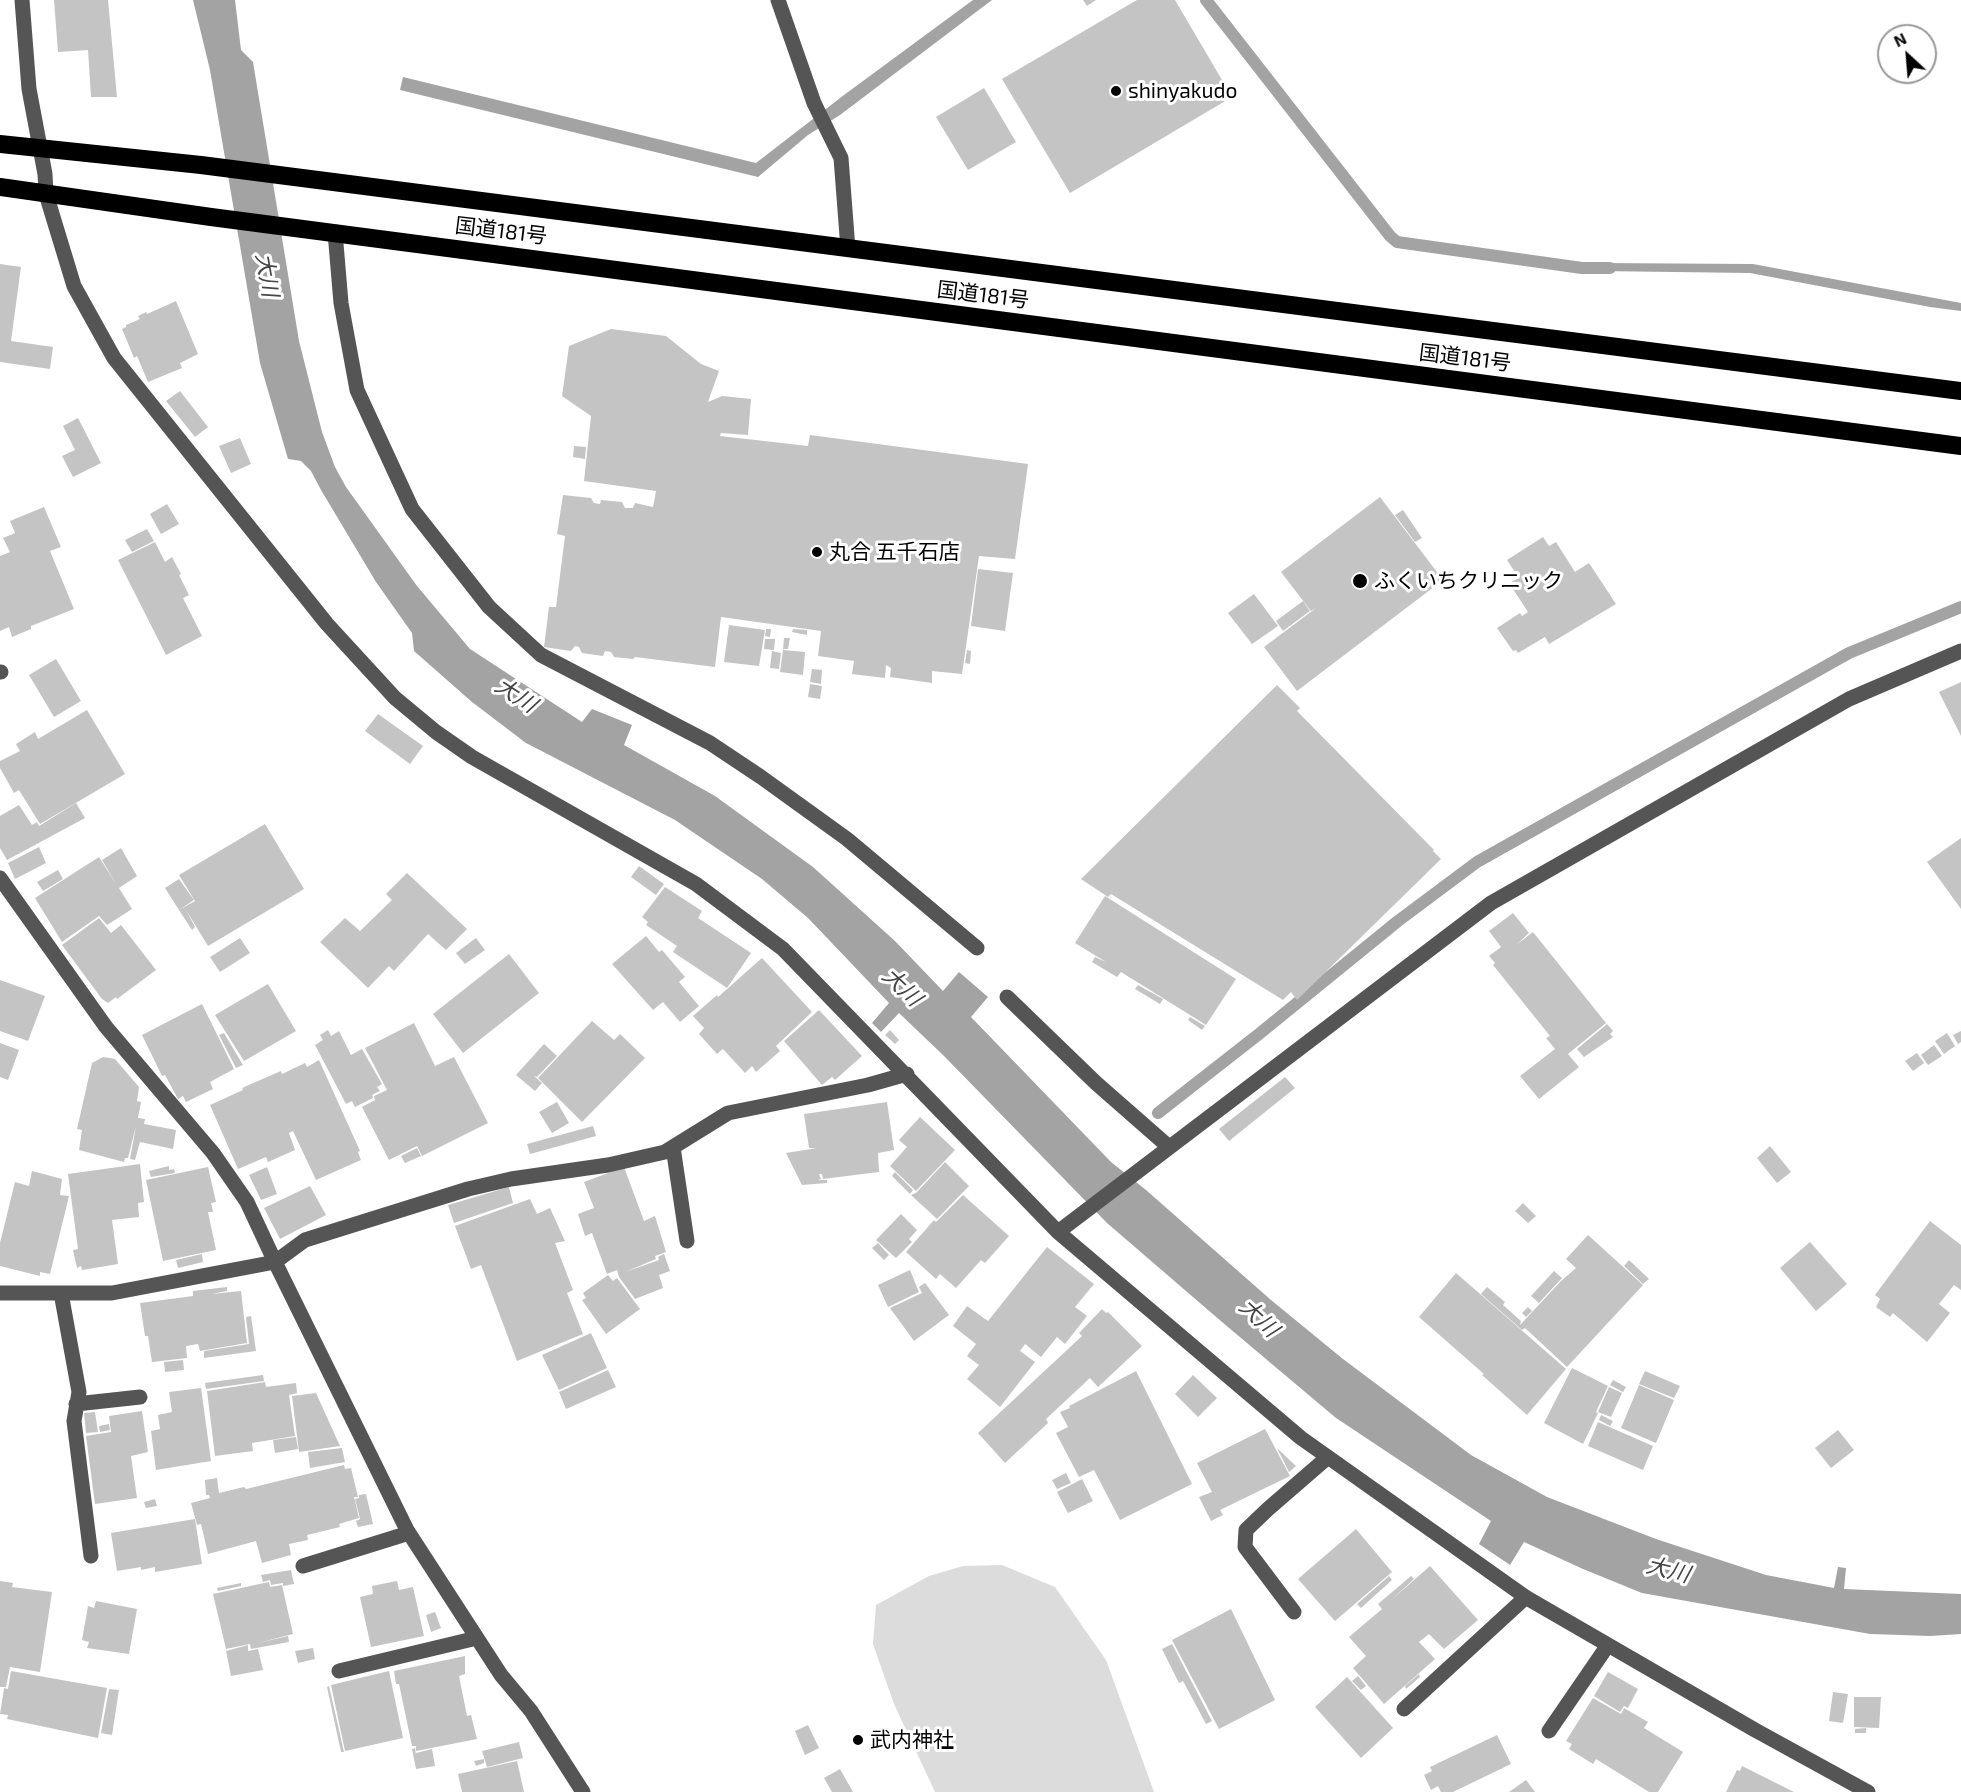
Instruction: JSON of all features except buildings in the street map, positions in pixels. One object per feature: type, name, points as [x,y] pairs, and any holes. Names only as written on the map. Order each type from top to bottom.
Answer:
[{"type":"highway","name":"国道181号","points":[[0,144],[201,165],[1961,391]]},
{"type":"highway","name":"国道181号","points":[[0,187],[211,217],[1961,446]]},
{"type":"street","points":[[22,0],[29,89],[41,148],[46,194],[74,286],[114,358],[327,624],[395,698],[472,758],[696,884],[783,949],[907,1074],[1058,1232],[1301,1438],[1526,1597],[1755,1730],[1868,1792]]},
{"type":"street","points":[[778,0],[814,103],[841,158],[848,249]]},
{"type":"street","points":[[331,232],[357,390],[412,509],[489,607],[541,655],[710,743],[761,777],[847,838],[977,948]]},
{"type":"street","points":[[1058,1232],[1491,903],[1849,699],[1961,651]]},
{"type":"street","points":[[0,878],[106,1027],[213,1153],[247,1202],[409,1533],[501,1675],[531,1711],[583,1792]]},
{"type":"street","points":[[1007,997],[1096,1083],[1169,1148]]},
{"type":"street","points":[[0,1293],[112,1293],[275,1262],[305,1240],[468,1188],[511,1179],[608,1165],[665,1152],[728,1113],[868,1085],[907,1074]]},
{"type":"street","points":[[674,1147],[687,1241]]},
{"type":"street","points":[[62,1293],[78,1398],[74,1421],[90,1556]]},
{"type":"street","points":[[78,1398],[140,1397]]},
{"type":"street","points":[[1294,1612],[1245,1547],[1246,1530],[1328,1458]]},
{"type":"street","points":[[303,1566],[409,1533]]},
{"type":"street","points":[[1404,1709],[1526,1597]]},
{"type":"street","points":[[339,1671],[477,1638]]},
{"type":"street","points":[[1549,1731],[1608,1645]]},
{"type":"shaded area","points":[[1002,1565],[1055,1587],[1106,1660],[1154,1792],[935,1792],[894,1704],[873,1644],[876,1605],[929,1576],[963,1566]]},
{"type":"water","name":"大川","points":[[193,0],[235,0],[241,50],[253,62],[299,341],[322,432],[335,467],[346,487],[417,586],[470,649],[582,722],[592,709],[632,725],[624,745],[715,796],[813,867],[895,941],[943,991],[959,972],[988,997],[971,1017],[1111,1162],[1343,1359],[1471,1455],[1547,1497],[1656,1539],[1766,1575],[1834,1588],[1838,1567],[1846,1568],[1844,1589],[1961,1594],[1961,1634],[1930,1636],[1870,1634],[1642,1593],[1524,1542],[1510,1565],[1479,1544],[1491,1521],[1336,1418],[1222,1322],[1107,1223],[899,1013],[881,1032],[872,1023],[889,1003],[808,918],[762,879],[675,820],[526,743],[472,702],[414,651],[412,633],[376,582],[311,471],[301,461],[288,459],[260,363],[210,70]]},
{"type":"water","points":[[973,0],[992,0],[840,115],[808,135],[758,177],[400,90],[403,77],[756,163]]},
{"type":"water","points":[[1597,263],[1753,264],[1961,303],[1961,311],[1750,273],[1598,271],[1594,268]]},
{"type":"waterway","points":[[1206,0],[1397,242],[1582,268],[1610,268]]},
{"type":"waterway","points":[[1158,1113],[1398,921],[1477,862],[1849,653],[1961,607]]},
{"type":"place","name":"shinyakudo","points":[[1116,91]]},
{"type":"place","name":"丸合 五千石店","points":[[817,552]]},
{"type":"place","name":"ふくいちクリニック","points":[[1360,581]]},
{"type":"place","name":"武内神社","points":[[858,1740]]}]
